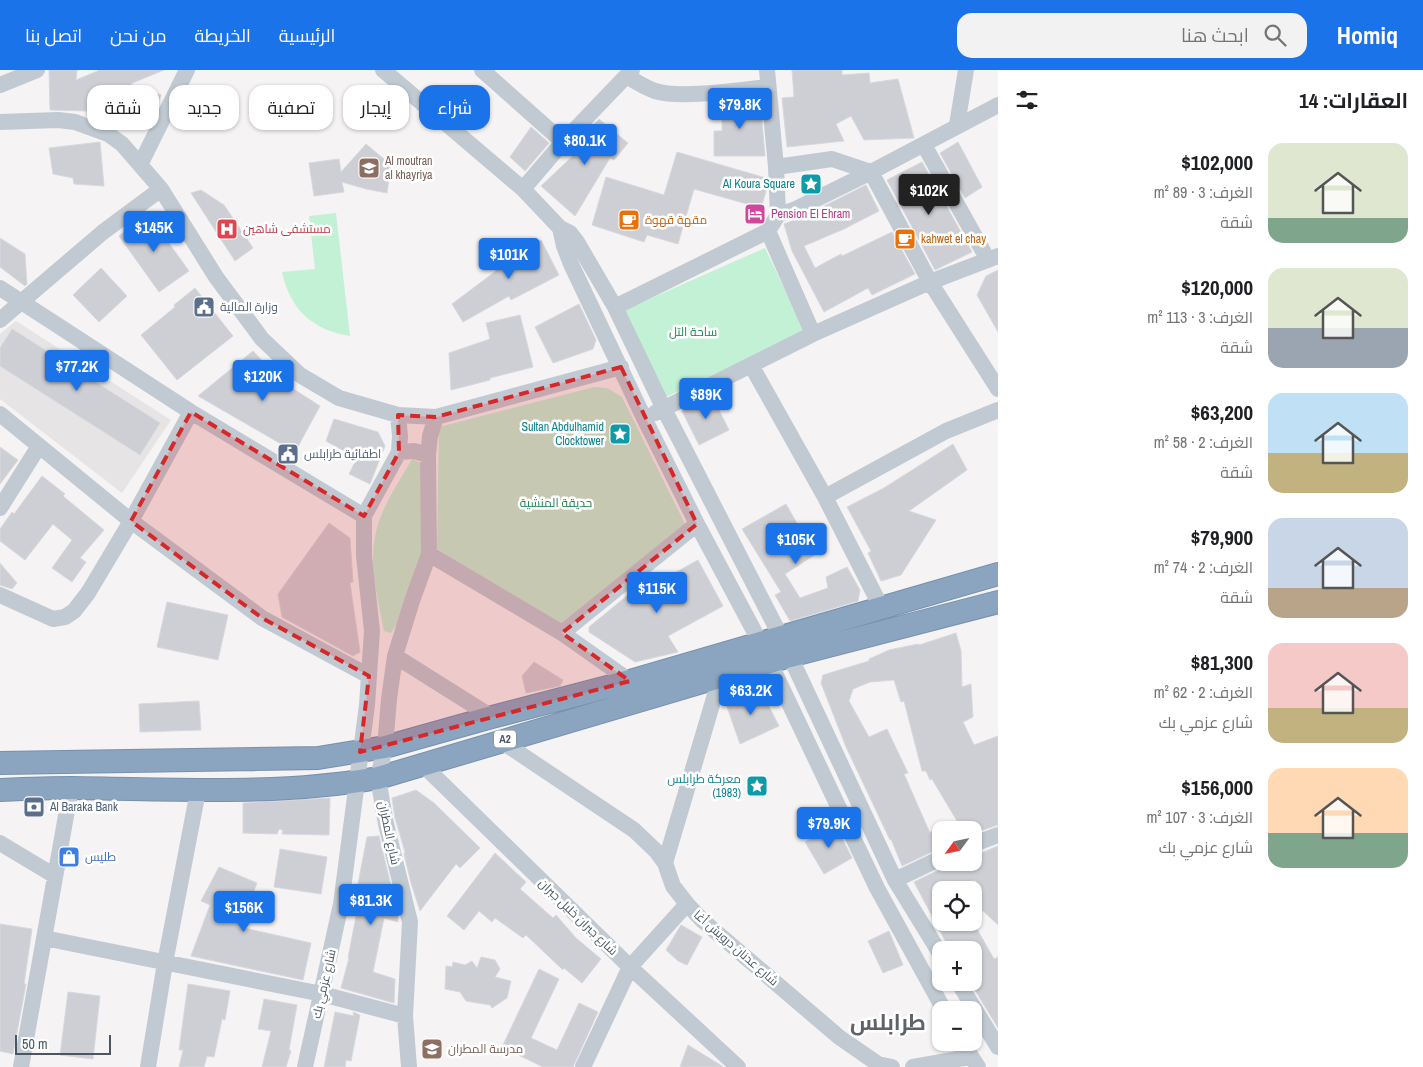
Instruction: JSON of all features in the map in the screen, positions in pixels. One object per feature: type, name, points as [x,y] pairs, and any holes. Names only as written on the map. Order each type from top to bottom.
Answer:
[{"type":"highway","name":"A2","points":[[0,790],[71,788],[198,791],[314,786],[368,780],[720,678],[775,650],[880,607],[998,574]]},
{"type":"highway","name":"A2","points":[[0,763],[318,758],[360,752],[385,747],[630,681],[998,602]]},
{"type":"street","points":[[0,85],[37,70]]},
{"type":"street","points":[[140,165],[187,70]]},
{"type":"street","points":[[383,70],[523,188],[560,228],[570,233],[577,242],[615,307],[664,409],[775,650],[876,888],[939,1001]]},
{"type":"street","points":[[482,70],[563,142]]},
{"type":"street","points":[[615,307],[768,231],[778,215],[776,167],[767,87],[767,70]]},
{"type":"street","points":[[957,125],[966,70]]},
{"type":"street","points":[[523,188],[563,142],[630,73],[642,85],[657,91],[691,94],[767,87]]},
{"type":"street","points":[[778,215],[796,209],[871,172],[998,105]]},
{"type":"street","points":[[0,122],[58,120],[76,122],[108,134],[126,148],[161,189],[216,277],[262,339],[300,375],[339,398],[398,415],[436,417],[620,367]]},
{"type":"street","points":[[644,418],[813,334],[930,282],[993,258],[924,145]]},
{"type":"street","points":[[776,167],[832,159],[871,172],[930,282],[979,362],[995,380]]},
{"type":"street","points":[[0,320],[103,232],[161,189]]},
{"type":"street","points":[[560,228],[571,264],[697,524],[775,650],[894,880],[932,941]]},
{"type":"street","points":[[768,231],[813,334]]},
{"type":"street","points":[[0,288],[192,412],[364,516]]},
{"type":"street","points":[[751,366],[825,497],[880,607]]},
{"type":"street","points":[[825,497],[946,431],[998,410]]},
{"type":"street","points":[[0,595],[53,619],[65,617],[74,611],[88,593],[131,521],[192,412]]},
{"type":"street","points":[[0,414],[131,521],[262,618],[369,676]]},
{"type":"street","points":[[368,780],[360,752],[367,706],[372,631],[364,556],[364,516],[399,452],[398,415]]},
{"type":"street","name":"شارع المطران","points":[[409,1067],[405,1016],[410,922],[386,824],[368,780],[385,747],[395,656],[429,554],[428,454],[430,436],[436,417]]},
{"type":"street","points":[[0,508],[40,446]]},
{"type":"street","points":[[399,452],[414,451],[428,454]]},
{"type":"street","points":[[562,633],[697,524]]},
{"type":"street","points":[[429,554],[562,633],[630,681]]},
{"type":"street","points":[[372,631],[386,636],[401,635]]},
{"type":"street","points":[[395,656],[492,717]]},
{"type":"street","points":[[665,863],[720,678]]},
{"type":"street","name":"شارع عدنان درويش أغا","points":[[501,741],[622,821],[645,840],[665,863],[673,886],[702,920],[839,1037],[881,1066]]},
{"type":"street","name":"شارع جبران خليل جبران","points":[[422,764],[630,967],[738,1067]]},
{"type":"street","name":"شارع عزمي بك","points":[[305,1067],[368,780]]},
{"type":"street","points":[[22,1067],[71,788]]},
{"type":"street","points":[[148,1067],[165,963],[198,791]]},
{"type":"street","points":[[982,841],[998,835]]},
{"type":"street","points":[[0,843],[55,876]]},
{"type":"street","points":[[894,880],[932,862]]},
{"type":"street","points":[[583,1067],[630,967],[687,904]]},
{"type":"street","points":[[44,938],[322,994],[405,1016]]},
{"type":"street","points":[[964,991],[998,1047]]},
{"type":"street","points":[[913,1067],[974,1062],[967,1051]]},
{"type":"highlighted area","points":[[621,367],[697,524],[562,633],[630,681],[360,752],[369,676],[262,618],[131,521],[191,412],[364,516],[399,452],[398,415],[436,417]]},
{"type":"shaded area","points":[[16,321],[171,420],[122,493],[0,399],[0,334]]},
{"type":"green space","points":[[336,213],[350,336],[324,329],[305,316],[291,297],[282,272],[315,269],[309,216]]},
{"type":"green space","name":"ساحة التل","points":[[765,248],[805,332],[666,397],[622,311]]},
{"type":"green space","name":"حديقة المنشية","points":[[594,387],[607,388],[622,397],[687,528],[564,628],[437,549],[439,427]]},
{"type":"green space","points":[[412,459],[421,463],[424,524],[421,557],[400,619],[391,633],[384,631],[379,607],[373,569],[374,544],[382,513]]},
{"type":"building","points":[[49,70],[77,70],[76,80],[100,70],[164,70],[130,84],[133,85],[87,85],[87,111],[50,110]]},
{"type":"building","points":[[792,70],[842,70],[842,75],[869,73],[870,83],[898,79],[914,138],[864,140],[851,116],[836,124],[844,141],[787,147],[782,98],[794,97]]},
{"type":"building","points":[[760,99],[765,156],[714,156],[714,131],[722,131],[722,102]]},
{"type":"building","points":[[599,119],[628,143],[614,160],[610,158],[575,216],[541,186],[577,152],[572,148]]},
{"type":"building","points":[[531,127],[549,143],[525,171],[510,157]]},
{"type":"building","points":[[100,142],[104,186],[74,184],[73,178],[53,174],[49,148]]},
{"type":"building","points":[[958,142],[982,187],[965,198],[940,153]]},
{"type":"building","points":[[366,144],[391,165],[387,193],[342,182],[344,192],[314,196],[309,163],[339,159],[341,172]]},
{"type":"building","points":[[677,152],[766,178],[767,188],[761,208],[694,189],[678,244],[647,235],[644,242],[592,225],[606,177],[664,195]]},
{"type":"building","points":[[922,162],[972,252],[935,270],[887,180]]},
{"type":"building","points":[[866,185],[879,211],[844,229],[804,246],[815,268],[841,254],[842,256],[892,232],[915,274],[872,295],[868,288],[824,312],[792,251],[784,224]]},
{"type":"building","points":[[201,190],[224,205],[253,248],[235,261],[191,193]]},
{"type":"building","points":[[148,214],[189,271],[159,292],[119,236]]},
{"type":"building","points":[[0,238],[25,254],[27,284],[25,286],[0,267]]},
{"type":"building","points":[[541,240],[559,275],[511,300],[509,296],[463,322],[452,304],[496,271],[492,264]]},
{"type":"building","points":[[101,268],[127,296],[99,322],[73,295]]},
{"type":"building","points":[[998,270],[998,332],[977,295],[986,276]]},
{"type":"building","points":[[195,288],[233,336],[177,380],[141,335]]},
{"type":"building","points":[[579,304],[596,340],[593,349],[553,363],[535,327]]},
{"type":"building","points":[[520,315],[533,367],[451,390],[449,353],[490,339],[486,323]]},
{"type":"building","points":[[12,329],[160,423],[140,455],[0,366],[0,348]]},
{"type":"building","points":[[253,351],[281,381],[320,406],[295,452],[198,396]]},
{"type":"building","points":[[712,396],[729,430],[699,445],[682,411]]},
{"type":"building","points":[[334,419],[378,432],[385,446],[370,484],[349,474],[357,458],[326,441]]},
{"type":"building","points":[[953,444],[967,470],[909,511],[936,520],[901,575],[881,581],[868,553],[871,551],[847,507],[884,488]]},
{"type":"building","points":[[0,447],[18,460],[0,484]]},
{"type":"building","points":[[42,476],[65,494],[63,496],[104,530],[80,558],[86,562],[72,582],[52,568],[72,540],[53,524],[25,560],[0,541],[0,529],[12,512],[14,514]]},
{"type":"building","points":[[786,504],[797,526],[816,554],[785,574],[800,598],[828,588],[826,577],[847,567],[860,590],[858,601],[790,621],[775,595],[781,592],[742,529]]},
{"type":"building","points":[[329,523],[350,538],[353,582],[350,583],[360,652],[353,656],[282,617],[278,594]]},
{"type":"building","points":[[698,560],[723,606],[668,636],[678,652],[635,662],[589,632],[589,627],[639,586],[642,591]]},
{"type":"building","points":[[0,563],[17,583],[12,589],[0,585]]},
{"type":"building","points":[[167,602],[228,615],[218,660],[157,647]]},
{"type":"building","points":[[956,633],[961,651],[962,687],[971,684],[973,717],[963,722],[974,745],[998,736],[998,825],[982,830],[982,821],[957,821],[932,779],[930,780],[926,771],[922,771],[904,701],[901,702],[894,680],[870,682],[853,689],[849,701],[869,737],[887,729],[908,773],[904,774],[930,833],[932,831],[932,852],[902,866],[891,839],[846,747],[821,683],[823,675],[869,661],[869,659],[889,650],[919,645]]},
{"type":"building","points":[[534,662],[563,680],[560,686],[526,693],[522,676]]},
{"type":"building","points":[[759,687],[779,726],[740,744],[726,704]]},
{"type":"building","points":[[199,701],[201,730],[140,732],[139,704]]},
{"type":"building","points":[[416,790],[434,803],[480,848],[460,868],[456,864],[420,911],[411,883],[392,798]]},
{"type":"building","points":[[330,798],[329,835],[282,834],[283,830],[279,829],[277,834],[243,833],[243,803]]},
{"type":"building","points":[[835,824],[852,858],[824,874],[805,842]]},
{"type":"building","points":[[379,836],[398,915],[398,922],[384,918],[373,972],[395,979],[394,1003],[341,988],[349,958],[357,911],[353,910],[367,837]]},
{"type":"building","points":[[998,846],[998,925],[982,910],[982,881],[975,880],[932,881],[932,916],[914,882],[937,871],[982,871],[982,853]]},
{"type":"building","points":[[280,849],[327,857],[321,894],[274,887]]},
{"type":"building","points":[[495,853],[526,882],[520,889],[553,918],[556,915],[576,938],[601,959],[582,983],[564,968],[563,970],[526,935],[523,938],[495,918],[492,922],[479,911],[464,930],[447,916]]},
{"type":"building","points":[[219,867],[257,883],[240,927],[311,943],[303,980],[191,956],[210,905],[201,901]]},
{"type":"building","points":[[0,924],[32,929],[24,984],[26,984],[13,1054],[0,1051]]},
{"type":"building","points":[[681,925],[702,937],[687,965],[678,961],[666,950]]},
{"type":"building","points":[[889,931],[903,965],[883,973],[868,941]]},
{"type":"building","points":[[940,931],[978,931],[994,959],[998,957],[998,1028],[975,991],[982,991],[982,941],[945,941]]},
{"type":"building","points":[[481,957],[495,960],[500,969],[495,977],[511,981],[507,998],[492,1008],[490,1005],[466,1001],[460,992],[445,989],[446,966],[452,967],[453,962],[465,965],[472,961],[477,968]]},
{"type":"building","points":[[539,969],[559,979],[531,1038],[557,1050],[579,1003],[598,1012],[573,1067],[543,1067],[502,1047]]},
{"type":"building","points":[[188,984],[230,991],[225,1020],[222,1019],[214,1057],[207,1056],[204,1067],[179,1067],[183,1050],[179,1050]]},
{"type":"building","points":[[68,992],[100,996],[93,1059],[60,1055]]},
{"type":"building","points":[[264,999],[297,1005],[289,1050],[291,1051],[286,1067],[262,1067],[271,1031],[258,1029]]},
{"type":"building","points":[[335,1012],[354,1016],[353,1012],[360,1015],[351,1061],[346,1060],[345,1067],[324,1067]]},
{"type":"building","points":[[688,1045],[722,1066],[723,1067],[680,1067]]},
{"type":"place","name":"Al moutran al khayriya","points":[[369,168]]},
{"type":"place","name":"Al Koura Square","points":[[811,184]]},
{"type":"place","name":"Pension El Ehram","points":[[755,214]]},
{"type":"place","name":"مقهة قهوة","points":[[629,220]]},
{"type":"place","name":"مستشفى شاهين","points":[[227,229]]},
{"type":"place","name":"kahwet el chay","points":[[905,239]]},
{"type":"place","name":"وزارة المالية","points":[[204,307]]},
{"type":"place","name":"Sultan Abdulhamid Clocktower","points":[[620,434]]},
{"type":"place","name":"اطفائية طرابلس","points":[[288,454]]},
{"type":"place","name":"معركة طرابلس (1983)","points":[[757,786]]},
{"type":"place","name":"Al Baraka Bank","points":[[34,807]]},
{"type":"place","name":"طليس","points":[[69,857]]},
{"type":"place","name":"مدرسة المطران","points":[[432,1049]]},
{"type":"district","name":"طرابلس","points":[[888,1022]]}]
